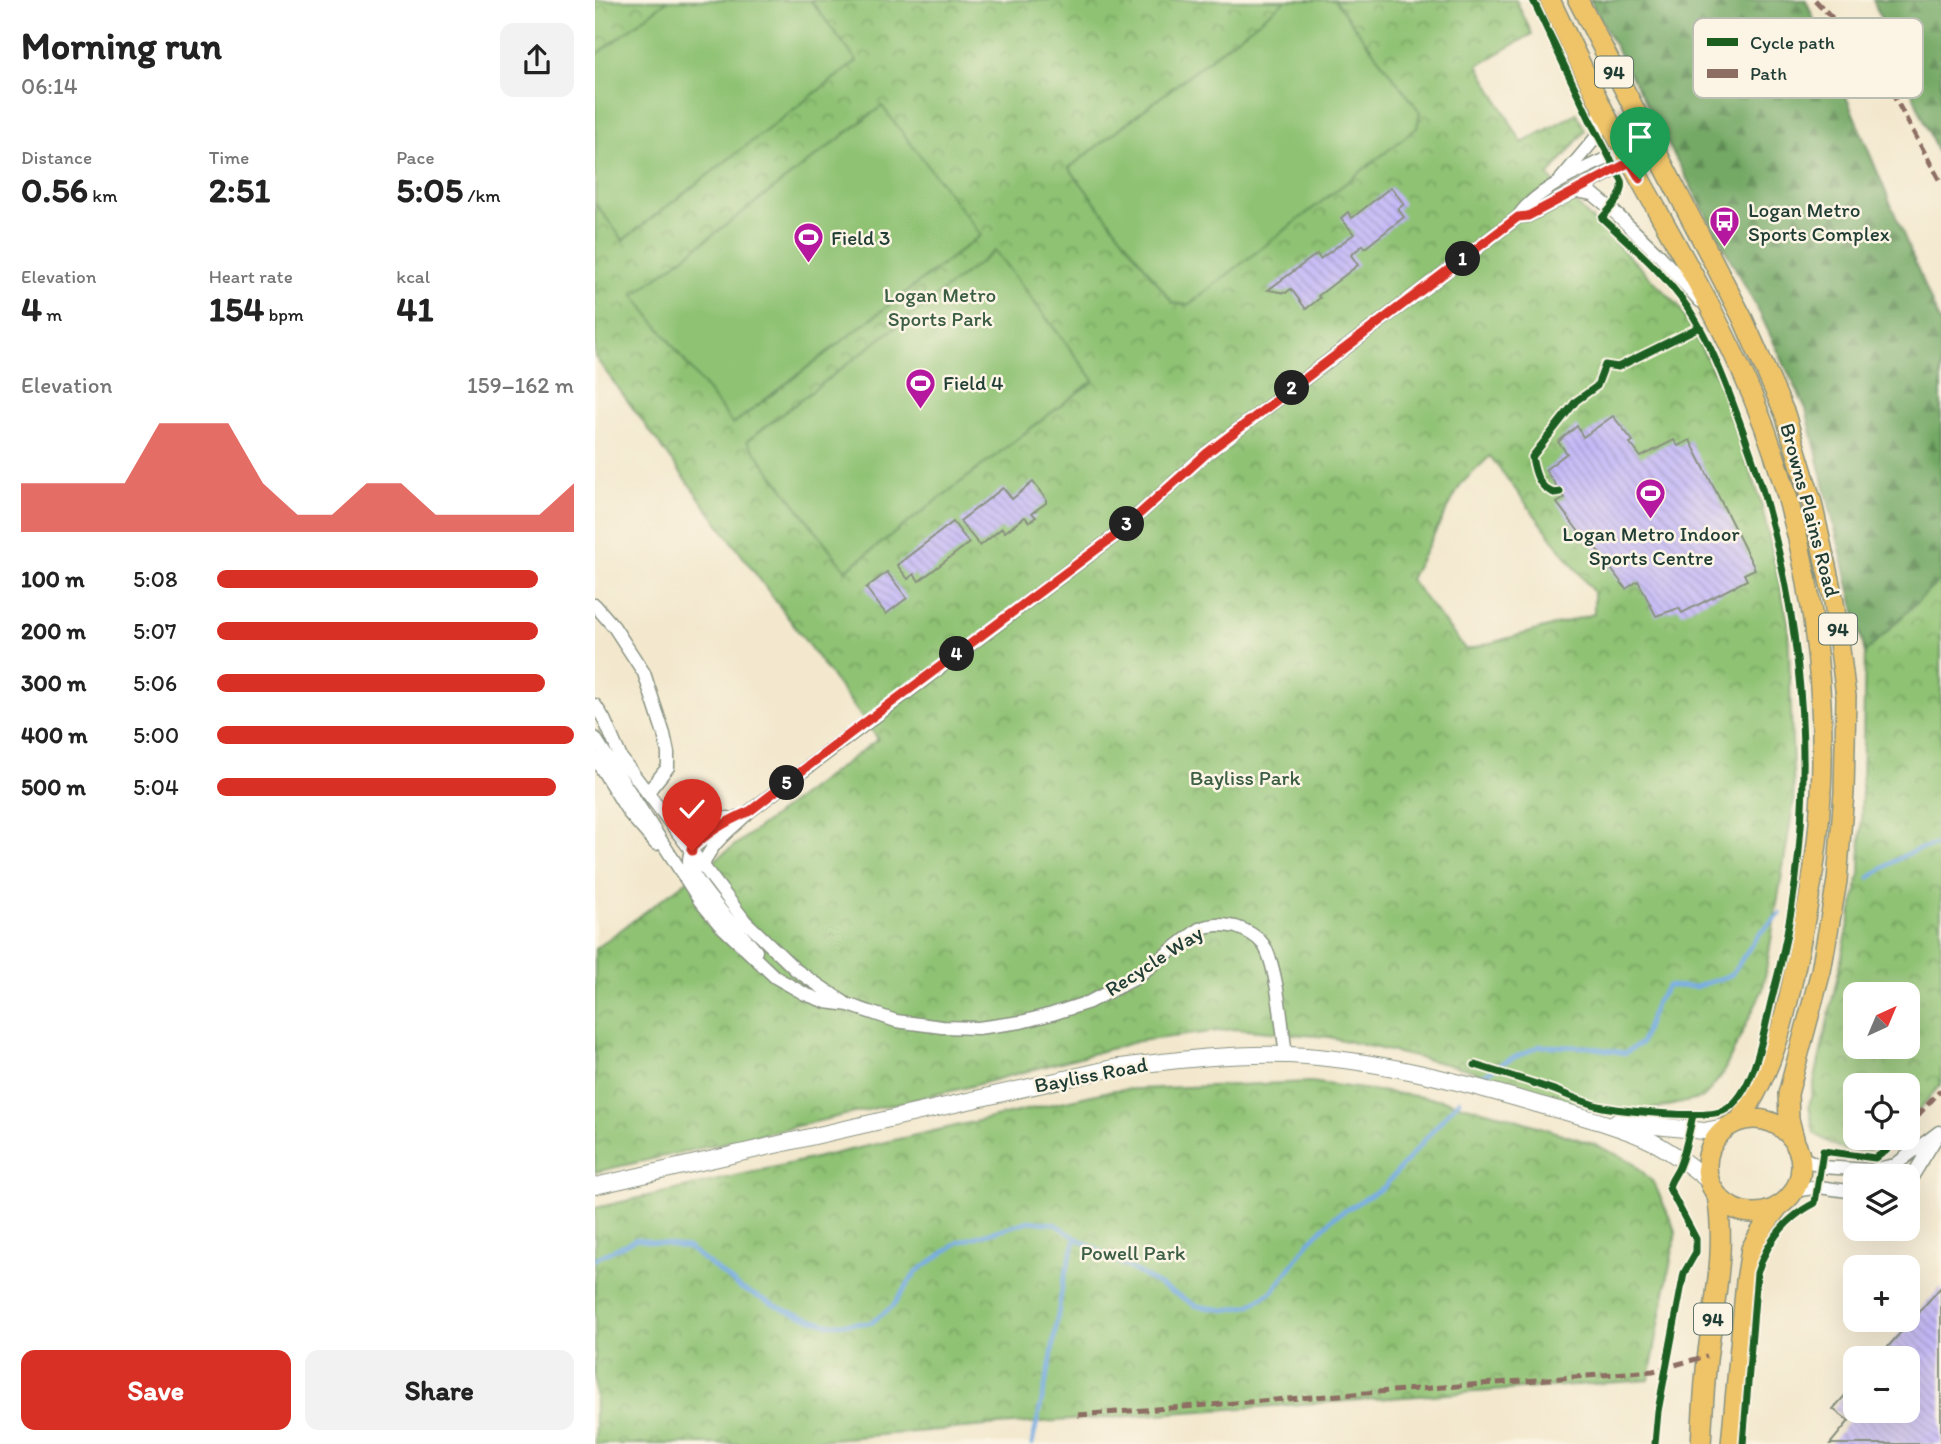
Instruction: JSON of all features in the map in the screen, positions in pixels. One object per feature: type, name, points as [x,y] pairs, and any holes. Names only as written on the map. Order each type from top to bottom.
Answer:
[{"type":"main road","name":"Browns Plains Road","points":[[1550,0],[1627,157],[1719,323],[1756,407],[1777,464],[1798,543],[1813,624],[1822,711],[1821,788],[1814,876],[1784,1022],[1767,1074],[1755,1097],[1734,1124]]},
{"type":"main road","name":"Browns Plains Road","points":[[1578,0],[1743,319],[1784,414],[1812,503],[1834,602],[1846,697],[1845,793],[1837,881],[1821,971],[1788,1094],[1789,1119],[1798,1151]]},
{"type":"main road","points":[[1734,1124],[1752,1119],[1778,1126],[1789,1135],[1798,1151]]},
{"type":"main road","name":"94","points":[[1701,1444],[1707,1356],[1721,1262],[1722,1234],[1707,1166],[1710,1150],[1717,1137],[1734,1124]]},
{"type":"main road","name":"94","points":[[1731,1444],[1751,1249],[1778,1207],[1794,1191],[1799,1180],[1798,1151]]},
{"type":"main road","points":[[1714,1188],[1727,1204],[1739,1210],[1766,1212],[1778,1207]]},
{"type":"street","points":[[703,867],[705,859],[720,838],[750,811],[1116,535],[1207,453],[1518,217],[1523,209],[1556,185],[1598,135],[1601,120],[1599,99]]},
{"type":"street","points":[[1518,217],[1528,216],[1576,191],[1651,143]]},
{"type":"street","points":[[1556,185],[1627,157]]},
{"type":"street","points":[[1576,191],[1593,194],[1610,208],[1660,256],[1719,323]]},
{"type":"street","points":[[595,605],[614,627],[644,673],[664,734],[669,753],[668,767],[647,793]]},
{"type":"street","name":"Recycle Way","points":[[595,705],[621,758],[745,921],[788,963],[849,1005]]},
{"type":"street","points":[[595,738],[674,862]]},
{"type":"street","points":[[595,758],[629,813],[674,862]]},
{"type":"street","points":[[750,811],[703,838],[691,849],[689,862],[692,871],[721,911],[775,976]]},
{"type":"street","points":[[670,823],[689,827],[737,817]]},
{"type":"street","name":"Recycle Way","points":[[674,862],[719,925],[775,976],[805,994],[826,1002],[849,1005],[896,1021],[942,1027],[978,1028],[1052,1014],[1089,1002],[1134,979],[1199,929],[1210,925],[1226,925],[1245,930],[1263,943],[1273,965],[1286,1055]]},
{"type":"street","name":"Bayliss Road","points":[[595,1186],[1113,1068],[1195,1058],[1286,1055],[1369,1062],[1448,1078],[1591,1120],[1651,1141],[1682,1159],[1714,1188]]},
{"type":"street","name":"Bayliss Road","points":[[1591,1120],[1704,1131],[1734,1124]]},
{"type":"street","points":[[1798,1151],[1821,1167],[1871,1170],[1895,1165],[1940,1131]]},
{"type":"street","points":[[1920,1164],[1940,1131]]},
{"type":"street","points":[[1794,1191],[1819,1187],[1843,1190]]},
{"type":"green space","points":[[595,0],[1516,0],[1532,34],[1478,65],[1522,143],[1577,113],[1585,131],[1548,176],[1678,305],[1719,381],[1760,499],[1788,621],[1794,801],[1763,989],[1722,1075],[1703,1098],[1632,1114],[1586,1107],[1467,1069],[1329,1037],[1234,1029],[1139,1041],[964,1088],[595,1172],[595,949],[878,739],[595,357]],"holes":[[[1490,456],[1594,593],[1594,614],[1466,650],[1410,579],[1461,484]]]},
{"type":"green space","points":[[668,0],[810,0],[857,61],[623,240],[595,203],[595,56]]},
{"type":"green space","points":[[1286,0],[1334,0],[1420,112],[1417,128],[1188,305],[1173,303],[1069,168]]},
{"type":"green space","points":[[1590,0],[1806,0],[1813,18],[1693,18],[1693,98],[1847,98],[1941,325],[1941,579],[1865,653],[1806,409],[1759,312]]},
{"type":"green space","points":[[1873,0],[1941,0],[1941,161],[1914,98],[1923,98],[1923,18],[1881,18]]},
{"type":"green space","name":"Field 3","points":[[882,106],[981,235],[733,424],[634,295]]},
{"type":"green space","name":"Field 4","points":[[995,251],[1094,380],[846,570],[747,441]]},
{"type":"green space","points":[[1941,579],[1941,1084],[1920,1109],[1920,1073],[1843,1073],[1843,1150],[1814,1133],[1809,1106],[1860,874],[1865,653]]},
{"type":"green space","name":"Powell Park","points":[[1310,1082],[1438,1099],[1506,1116],[1593,1144],[1631,1161],[1654,1183],[1676,1232],[1649,1380],[999,1425],[772,1444],[595,1444],[595,1208],[1114,1090]]},
{"type":"green space","points":[[1844,1150],[1870,1150],[1863,1152]]},
{"type":"building","points":[[1391,187],[1404,204],[1398,209],[1404,217],[1365,248],[1363,245],[1351,255],[1358,265],[1318,296],[1320,298],[1306,309],[1291,289],[1286,293],[1268,290],[1317,254],[1320,259],[1354,234],[1341,218],[1348,212],[1352,218]]},
{"type":"building","name":"Logan Metro Indoor Sports Centre","points":[[1613,416],[1633,441],[1630,443],[1641,457],[1674,440],[1678,446],[1690,440],[1755,569],[1744,574],[1747,580],[1682,613],[1679,608],[1656,616],[1638,581],[1626,589],[1589,539],[1586,541],[1557,503],[1565,498],[1545,470],[1567,453],[1558,442],[1577,426],[1583,437]]},
{"type":"building","points":[[1033,482],[1046,499],[1046,503],[1032,513],[1036,517],[1029,522],[1025,517],[1005,532],[1002,528],[980,546],[960,521],[1003,488],[1012,499]]},
{"type":"building","points":[[953,522],[969,543],[919,581],[914,574],[908,579],[897,565]]},
{"type":"building","points":[[887,572],[907,598],[886,614],[866,588]]},
{"type":"building","points":[[1941,1287],[1941,1444],[1830,1444],[1847,1423],[1920,1423],[1920,1346],[1889,1346],[1901,1332],[1920,1332],[1920,1311]]},
{"type":"building","points":[[1843,1398],[1843,1416],[1833,1409]]},
{"type":"waterway","points":[[1869,878],[1912,852],[1941,845]]},
{"type":"waterway","points":[[1484,1075],[1504,1062],[1540,1046],[1588,1047],[1625,1053],[1641,1043],[1655,1004],[1668,986],[1695,987],[1731,975],[1759,934],[1780,914]]},
{"type":"waterway","points":[[595,1259],[636,1239],[688,1248],[742,1289],[785,1310],[827,1324],[871,1323],[893,1306],[916,1272],[959,1242],[1029,1221],[1055,1224],[1197,1306],[1226,1310],[1249,1306],[1274,1290],[1309,1242],[1334,1217],[1384,1187],[1459,1100]]},
{"type":"waterway","points":[[1032,1444],[1051,1360],[1063,1282],[1076,1238]]},
{"type":"marked path","points":[[1815,0],[1832,18]]},
{"type":"marked path","points":[[1895,98],[1941,183]]},
{"type":"marked path","points":[[1920,1113],[1941,1090]]},
{"type":"marked path","points":[[1078,1415],[1653,1371],[1707,1356]]},
{"type":"cycle path","points":[[1475,1065],[1590,1104],[1614,1109],[1702,1114],[1725,1110],[1736,1101],[1757,1058],[1789,924],[1799,853],[1803,783],[1802,712],[1795,642],[1783,572],[1766,502],[1744,434],[1713,355],[1690,311],[1660,273],[1602,218],[1619,196],[1622,181],[1533,0]]},
{"type":"cycle path","points":[[1560,492],[1554,493],[1544,487],[1536,474],[1532,457],[1576,401],[1597,386],[1605,365],[1618,367],[1699,327]]},
{"type":"cycle path","points":[[1655,1444],[1658,1411],[1684,1273],[1696,1252],[1696,1239],[1669,1188],[1681,1161],[1693,1115]]},
{"type":"cycle path","points":[[1743,1444],[1757,1273],[1766,1251],[1786,1224],[1815,1203],[1823,1151],[1875,1158],[1887,1150]]},
{"type":"place","name":"Logan Metro Sports Complex","points":[[1725,249]]},
{"type":"place","name":"Field 3","points":[[808,265]]},
{"type":"place","name":"Field 4","points":[[920,410]]},
{"type":"place","name":"Logan Metro Indoor Sports Centre","points":[[1651,521]]},
{"type":"route","points":[[692,851],[703,838],[750,811],[1116,535],[1207,453],[1518,217],[1528,216],[1630,162],[1640,179]]},
{"type":"park label","name":"Logan Metro Sports Park","points":[[940,307]]},
{"type":"park label","name":"Bayliss Park","points":[[1245,778]]}]
